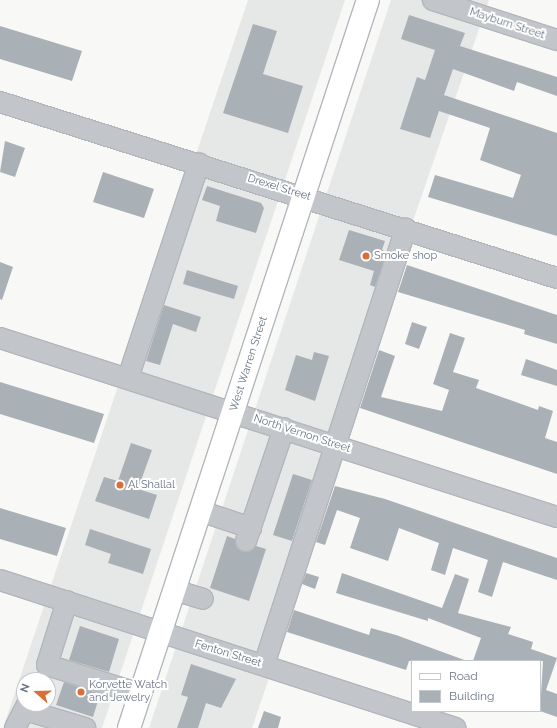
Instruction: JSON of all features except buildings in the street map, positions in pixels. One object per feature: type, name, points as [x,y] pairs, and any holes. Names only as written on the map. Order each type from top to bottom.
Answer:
[{"type":"main road","name":"West Warren Street","points":[[129,728],[368,0]]},
{"type":"street","name":"Mayburn Street","points":[[433,0],[482,7],[557,40]]},
{"type":"street","name":"Drexel Street","points":[[0,102],[200,163],[557,278]]},
{"type":"street","points":[[128,378],[200,163]]},
{"type":"street","points":[[264,665],[406,229]]},
{"type":"street","name":"North Vernon Street","points":[[0,338],[284,428],[557,517]]},
{"type":"street","points":[[200,511],[249,534],[284,428]]},
{"type":"street","name":"Fenton Street","points":[[0,580],[456,728]]},
{"type":"street","points":[[174,590],[203,599]]},
{"type":"street","points":[[43,672],[67,601]]},
{"type":"street","points":[[56,676],[140,694]]},
{"type":"street","points":[[15,728],[23,712]]},
{"type":"street","points":[[40,712],[85,728]]},
{"type":"shaded area","points":[[248,0],[345,0],[102,728],[3,728],[16,689],[16,712],[56,712],[56,672],[22,672]]},
{"type":"shaded area","points":[[391,0],[489,0],[264,654],[282,660],[269,678],[252,728],[149,728]]},
{"type":"place","name":"Smoke shop","points":[[366,256]]},
{"type":"place","name":"Al Shallal","points":[[120,485]]},
{"type":"place","name":"Korvette Watch and Jewelry","points":[[81,692]]}]
